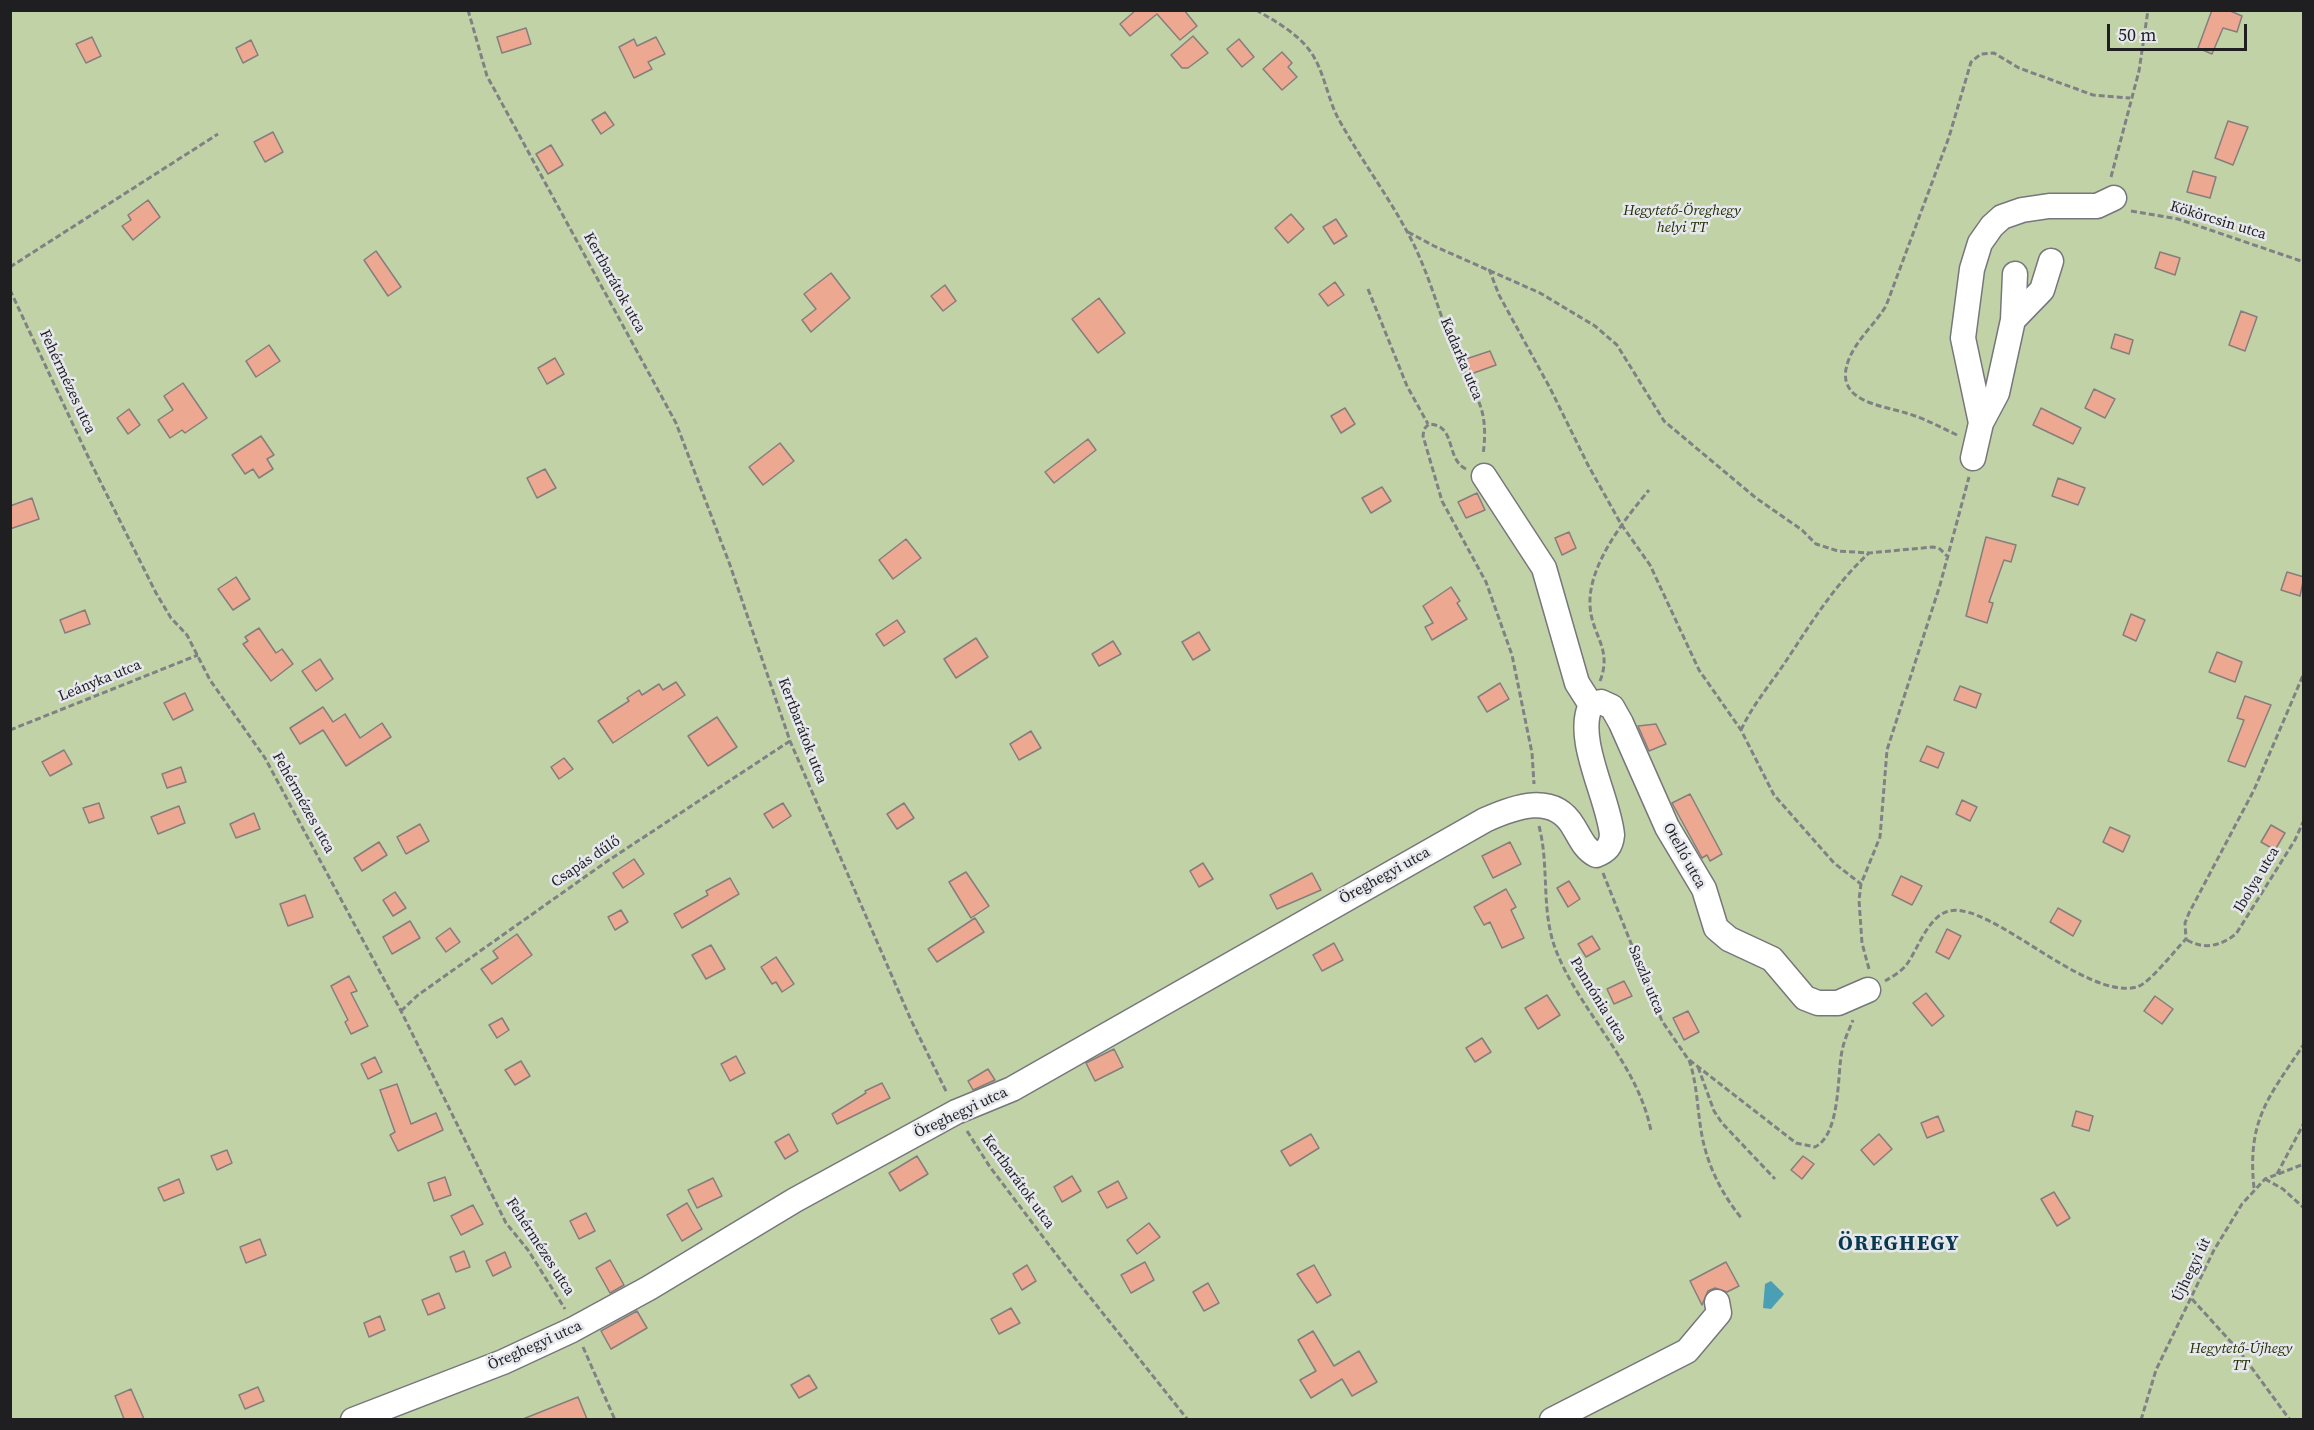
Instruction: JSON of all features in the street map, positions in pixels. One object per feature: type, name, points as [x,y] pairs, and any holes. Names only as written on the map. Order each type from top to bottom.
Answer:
[{"type":"street","points":[[1981,423],[1963,338],[1972,269],[1980,243],[1992,226],[2002,217],[2022,210],[2049,206],[2097,207],[2119,203]]},
{"type":"street","points":[[2013,320],[2042,290],[2051,261]]},
{"type":"street","points":[[1972,458],[1981,423],[1997,393],[2013,320],[2015,274]]},
{"type":"street","points":[[1484,476],[1544,568],[1577,683],[1591,705],[1586,713],[1588,740],[1612,835],[1610,847],[1596,855],[1588,851],[1570,820],[1558,810],[1548,805],[1528,806]]},
{"type":"street","name":"Otelló utca","points":[[1591,705],[1601,702],[1612,706],[1667,827],[1704,889],[1716,928],[1729,939],[1772,959],[1805,998],[1818,1003],[1838,1003],[1868,990]]},
{"type":"street","name":"Öreghegyi utca","points":[[353,1419],[503,1362],[572,1330],[649,1288],[795,1200],[956,1112],[1012,1089],[1485,820],[1517,807],[1528,806]]},
{"type":"street","points":[[1552,1419],[1687,1351],[1719,1313],[1717,1302]]},
{"type":"path","name":"Kertbarátok utca","points":[[468,10],[487,76],[676,423],[730,565],[790,741],[911,1020],[956,1112],[990,1167],[1112,1327],[1188,1419]]},
{"type":"path","name":"Kadarka utca","points":[[1256,10],[1290,32],[1310,50],[1337,116],[1406,231],[1425,269],[1462,369],[1479,397],[1485,421],[1484,476]]},
{"type":"path","points":[[2119,203],[2111,183],[2113,165],[2139,71],[2148,10]]},
{"type":"path","points":[[1868,990],[1869,969],[1858,917],[1862,884],[1880,837],[1887,750],[1948,557],[1972,458],[1969,447],[1958,436],[1931,422],[1862,402],[1851,391],[1847,378],[1847,362],[1854,347],[1886,306],[1949,136],[1971,62],[1981,54],[1994,53],[2019,68],[2093,95],[2130,98]]},
{"type":"path","points":[[10,267],[218,134]]},
{"type":"path","name":"Kökörcsin utca","points":[[2119,203],[2139,214],[2178,219],[2304,262]]},
{"type":"path","points":[[1406,231],[1434,246],[1540,293],[1595,326],[1617,345],[1664,422],[1756,498],[1802,530],[1816,544],[1838,551],[1869,553],[1933,547],[1940,549],[1948,557]]},
{"type":"path","points":[[1489,269],[1499,295],[1621,524],[1650,565],[1699,670],[1741,730],[1774,795],[1834,862],[1862,884]]},
{"type":"path","points":[[1368,289],[1407,386],[1429,424]]},
{"type":"path","name":"Fehérmézes utca","points":[[10,291],[92,465],[156,593],[171,618],[187,635],[210,680],[265,758],[401,1011],[506,1223],[560,1299],[572,1330],[584,1348],[615,1419]]},
{"type":"path","points":[[1484,476],[1462,467],[1455,459],[1446,432],[1437,424],[1429,424],[1424,429],[1423,436],[1442,501],[1486,582],[1512,655],[1532,753],[1534,783],[1528,806]]},
{"type":"path","points":[[1591,705],[1605,667],[1604,650],[1589,606],[1591,585],[1621,524],[1648,490]]},
{"type":"path","points":[[1741,730],[1750,710],[1826,601],[1851,570],[1869,553]]},
{"type":"path","name":"Leányka utca","points":[[10,730],[198,655]]},
{"type":"path","points":[[1868,990],[1906,966],[1932,924],[1949,910],[1965,911],[1982,918],[2067,967],[2103,983],[2120,987],[2137,987],[2147,981],[2186,939],[2185,923],[2189,913],[2254,790],[2304,673]]},
{"type":"path","name":"Csapás dűlő","points":[[401,1011],[418,995],[556,896],[790,741]]},
{"type":"path","name":"Pannónia utca","points":[[1528,806],[1535,814],[1543,840],[1548,923],[1556,951],[1643,1101],[1651,1131]]},
{"type":"path","name":"Ibolya utca","points":[[2186,939],[2199,946],[2213,946],[2225,942],[2236,934],[2295,840],[2304,820]]},
{"type":"path","name":"Saszla utca","points":[[1596,855],[1662,1021],[1688,1059],[1796,1143],[1815,1147],[1826,1134],[1840,1094],[1844,1043],[1868,990]]},
{"type":"path","points":[[2254,1188],[2251,1160],[2257,1121],[2267,1100],[2304,1044]]},
{"type":"path","points":[[1688,1059],[1697,1086],[1705,1153],[1728,1202],[1742,1219]]},
{"type":"path","points":[[1697,1066],[1704,1076],[1714,1111],[1722,1123],[1775,1179]]},
{"type":"path","points":[[2277,1174],[2304,1123]]},
{"type":"path","name":"Újhegyi út","points":[[2141,1419],[2156,1370],[2228,1225],[2254,1188],[2265,1179],[2304,1164]]},
{"type":"path","points":[[2265,1179],[2283,1189],[2304,1208]]},
{"type":"path","points":[[2192,1299],[2240,1352],[2290,1419]]},
{"type":"green space","points":[[10,11],[2303,11],[2303,1419],[11,1419]]},
{"type":"water","points":[[1771,1281],[1784,1294],[1771,1309],[1763,1308],[1765,1284]]},
{"type":"building","points":[[1136,10],[1184,10],[1197,26],[1180,40],[1157,14],[1130,36],[1120,24]]},
{"type":"building","points":[[2212,10],[2228,10],[2242,16],[2237,32],[2223,28],[2212,54],[2198,48]]},
{"type":"building","points":[[526,28],[531,44],[502,53],[497,37]]},
{"type":"building","points":[[1193,36],[1208,53],[1188,68],[1182,68],[1171,55]]},
{"type":"building","points":[[92,37],[101,56],[86,63],[76,44]]},
{"type":"building","points":[[656,37],[665,54],[648,62],[652,69],[634,78],[619,47],[634,39],[637,46]]},
{"type":"building","points":[[1239,39],[1254,57],[1242,67],[1227,49]]},
{"type":"building","points":[[251,40],[258,55],[243,63],[236,48]]},
{"type":"building","points":[[1282,52],[1292,63],[1288,67],[1297,77],[1282,90],[1263,69]]},
{"type":"building","points":[[605,112],[614,125],[601,134],[592,120]]},
{"type":"building","points":[[2228,121],[2248,127],[2233,165],[2215,158]]},
{"type":"building","points":[[273,132],[283,152],[265,162],[254,142]]},
{"type":"building","points":[[551,145],[563,165],[548,174],[536,154]]},
{"type":"building","points":[[2193,171],[2216,177],[2210,198],[2187,192]]},
{"type":"building","points":[[148,200],[160,217],[133,240],[122,226],[131,220],[128,215]]},
{"type":"building","points":[[1291,214],[1304,229],[1288,243],[1275,228]]},
{"type":"building","points":[[1336,219],[1347,236],[1334,244],[1323,227]]},
{"type":"building","points":[[376,251],[401,287],[388,296],[364,260]]},
{"type":"building","points":[[2160,252],[2180,258],[2175,275],[2155,268]]},
{"type":"building","points":[[831,273],[850,298],[811,332],[802,320],[816,309],[804,294]]},
{"type":"building","points":[[1335,282],[1344,295],[1328,306],[1319,294]]},
{"type":"building","points":[[945,285],[956,301],[943,311],[931,296]]},
{"type":"building","points":[[1099,298],[1125,333],[1098,353],[1072,319]]},
{"type":"building","points":[[2241,311],[2257,317],[2245,351],[2229,345]]},
{"type":"building","points":[[2115,334],[2133,340],[2129,354],[2111,348]]},
{"type":"building","points":[[269,345],[280,361],[256,377],[246,361]]},
{"type":"building","points":[[1490,351],[1496,365],[1471,374],[1466,359]]},
{"type":"building","points":[[555,358],[564,374],[547,384],[538,368]]},
{"type":"building","points":[[183,383],[207,418],[185,433],[182,430],[170,438],[158,420],[173,410],[164,396]]},
{"type":"building","points":[[2094,389],[2115,399],[2105,418],[2085,408]]},
{"type":"building","points":[[1345,408],[1355,424],[1341,433],[1331,416]]},
{"type":"building","points":[[2041,408],[2081,428],[2073,444],[2033,425]]},
{"type":"building","points":[[129,409],[140,425],[128,434],[117,418]]},
{"type":"building","points":[[261,436],[274,455],[267,459],[273,469],[259,478],[253,469],[245,474],[232,455]]},
{"type":"building","points":[[1088,439],[1096,450],[1054,483],[1045,472]]},
{"type":"building","points":[[780,443],[794,461],[763,485],[749,467]]},
{"type":"building","points":[[545,469],[556,488],[537,498],[527,478]]},
{"type":"building","points":[[2058,478],[2085,488],[2078,505],[2052,496]]},
{"type":"building","points":[[1382,487],[1391,501],[1371,513],[1362,498]]},
{"type":"building","points":[[1477,493],[1485,510],[1466,518],[1458,502]]},
{"type":"building","points":[[32,498],[39,519],[10,529],[10,506]]},
{"type":"building","points":[[1569,532],[1576,548],[1562,555],[1555,538]]},
{"type":"building","points":[[1986,537],[2016,545],[2011,562],[2004,560],[1989,602],[1993,603],[1987,623],[1966,616]]},
{"type":"building","points":[[906,539],[921,558],[893,579],[879,560]]},
{"type":"building","points":[[2287,572],[2304,577],[2300,596],[2281,590]]},
{"type":"building","points":[[236,577],[250,599],[233,610],[218,589]]},
{"type":"building","points":[[1451,587],[1467,619],[1432,640],[1425,627],[1433,623],[1423,606]]},
{"type":"building","points":[[85,610],[90,624],[65,633],[60,620]]},
{"type":"building","points":[[2131,614],[2145,620],[2136,641],[2123,635]]},
{"type":"building","points":[[897,620],[905,632],[884,646],[876,634]]},
{"type":"building","points":[[259,628],[276,653],[282,649],[293,664],[271,681],[243,644],[248,641],[245,637]]},
{"type":"building","points":[[1199,632],[1210,650],[1193,660],[1182,642]]},
{"type":"building","points":[[976,638],[988,657],[956,678],[944,659]]},
{"type":"building","points":[[1113,641],[1121,654],[1099,666],[1092,654]]},
{"type":"building","points":[[2217,652],[2242,662],[2235,682],[2209,672]]},
{"type":"building","points":[[320,659],[333,679],[316,691],[302,671]]},
{"type":"building","points":[[676,682],[685,695],[613,743],[598,721],[629,701],[627,698],[639,690],[642,695],[659,684],[663,690]]},
{"type":"building","points":[[1500,683],[1509,699],[1487,712],[1478,697]]},
{"type":"building","points":[[1960,686],[1981,694],[1976,708],[1954,700]]},
{"type":"building","points":[[185,693],[193,710],[173,720],[164,703]]},
{"type":"building","points":[[2245,696],[2271,705],[2245,767],[2228,761],[2244,720],[2237,718]]},
{"type":"building","points":[[323,707],[333,722],[345,714],[360,738],[382,723],[391,737],[346,766],[323,730],[300,744],[290,728]]},
{"type":"building","points":[[717,717],[737,747],[708,766],[688,736]]},
{"type":"building","points":[[1656,724],[1666,744],[1649,751],[1638,726]]},
{"type":"building","points":[[1031,731],[1041,748],[1019,760],[1010,744]]},
{"type":"building","points":[[1927,746],[1944,753],[1938,768],[1920,761]]},
{"type":"building","points":[[64,750],[72,764],[50,776],[42,762]]},
{"type":"building","points":[[564,758],[573,769],[559,779],[551,767]]},
{"type":"building","points":[[181,767],[186,782],[167,788],[162,774]]},
{"type":"building","points":[[1690,794],[1722,854],[1710,861],[1707,855],[1702,858],[1672,803]]},
{"type":"building","points":[[1962,800],[1977,807],[1970,821],[1956,814]]},
{"type":"building","points":[[99,803],[104,818],[89,823],[83,808]]},
{"type":"building","points":[[783,803],[791,816],[773,828],[764,814]]},
{"type":"building","points":[[904,803],[914,818],[897,829],[887,814]]},
{"type":"building","points":[[179,806],[185,823],[158,834],[151,817]]},
{"type":"building","points":[[254,813],[260,829],[236,838],[230,824]]},
{"type":"building","points":[[420,824],[429,841],[406,854],[397,837]]},
{"type":"building","points":[[2271,825],[2285,833],[2275,850],[2261,842]]},
{"type":"building","points":[[2110,827],[2130,836],[2123,852],[2103,842]]},
{"type":"building","points":[[379,842],[387,855],[362,871],[354,858]]},
{"type":"building","points":[[1510,842],[1521,864],[1493,878],[1482,856]]},
{"type":"building","points":[[634,859],[644,874],[623,888],[613,873]]},
{"type":"building","points":[[1203,863],[1213,879],[1199,887],[1190,871]]},
{"type":"building","points":[[966,872],[989,906],[971,918],[949,882]]},
{"type":"building","points":[[1312,873],[1321,890],[1277,909],[1270,895]]},
{"type":"building","points":[[1901,876],[1922,886],[1912,905],[1892,895]]},
{"type":"building","points":[[730,878],[739,894],[682,928],[674,914],[708,895],[706,891]]},
{"type":"building","points":[[1569,881],[1580,899],[1568,907],[1557,888]]},
{"type":"building","points":[[1506,889],[1516,907],[1511,910],[1524,938],[1502,948],[1490,922],[1484,925],[1474,907]]},
{"type":"building","points":[[395,892],[406,908],[393,916],[383,900]]},
{"type":"building","points":[[305,895],[313,917],[288,926],[280,904]]},
{"type":"building","points":[[2058,908],[2081,921],[2073,936],[2050,922]]},
{"type":"building","points":[[621,910],[628,922],[615,930],[608,917]]},
{"type":"building","points":[[975,918],[984,932],[937,962],[928,949]]},
{"type":"building","points":[[410,921],[420,938],[392,954],[383,937]]},
{"type":"building","points":[[450,928],[460,942],[446,952],[436,938]]},
{"type":"building","points":[[1947,929],[1961,936],[1949,959],[1936,952]]},
{"type":"building","points":[[517,934],[532,955],[492,984],[481,969],[498,958],[493,951]]},
{"type":"building","points":[[1592,936],[1600,949],[1586,957],[1578,944]]},
{"type":"building","points":[[1334,943],[1343,960],[1322,971],[1313,955]]},
{"type":"building","points":[[711,945],[725,969],[706,979],[692,955]]},
{"type":"building","points":[[776,957],[794,984],[782,992],[776,982],[772,984],[761,967]]},
{"type":"building","points":[[349,976],[357,991],[351,993],[368,1026],[351,1034],[345,1022],[348,1020],[331,986]]},
{"type":"building","points":[[1624,981],[1632,996],[1614,1004],[1607,989]]},
{"type":"building","points":[[1926,993],[1944,1016],[1932,1026],[1913,1003]]},
{"type":"building","points":[[1547,995],[1560,1015],[1538,1029],[1525,1008]]},
{"type":"building","points":[[2155,996],[2173,1009],[2162,1024],[2144,1011]]},
{"type":"building","points":[[1688,1011],[1699,1032],[1684,1040],[1673,1018]]},
{"type":"building","points":[[502,1018],[509,1030],[497,1038],[489,1025]]},
{"type":"building","points":[[1482,1038],[1491,1052],[1475,1062],[1466,1048]]},
{"type":"building","points":[[1114,1049],[1123,1067],[1095,1081],[1086,1063]]},
{"type":"building","points":[[736,1056],[745,1073],[730,1081],[721,1064]]},
{"type":"building","points":[[375,1057],[382,1072],[368,1079],[361,1064]]},
{"type":"building","points":[[521,1061],[530,1076],[515,1085],[505,1070]]},
{"type":"building","points":[[988,1069],[995,1080],[973,1090],[968,1081]]},
{"type":"building","points":[[882,1083],[890,1098],[837,1124],[832,1114],[866,1093],[865,1091]]},
{"type":"building","points":[[397,1084],[411,1124],[436,1113],[443,1130],[398,1151],[390,1135],[395,1132],[380,1090]]},
{"type":"building","points":[[2076,1111],[2093,1116],[2089,1131],[2072,1126]]},
{"type":"building","points":[[1938,1116],[1944,1131],[1927,1138],[1921,1123]]},
{"type":"building","points":[[789,1134],[798,1151],[785,1159],[775,1142]]},
{"type":"building","points":[[1311,1134],[1319,1148],[1290,1166],[1281,1151]]},
{"type":"building","points":[[1879,1134],[1892,1149],[1874,1165],[1861,1150]]},
{"type":"building","points":[[227,1150],[232,1163],[217,1170],[211,1156]]},
{"type":"building","points":[[917,1156],[928,1174],[900,1191],[889,1173]]},
{"type":"building","points":[[1803,1156],[1814,1164],[1802,1179],[1791,1170]]},
{"type":"building","points":[[1072,1176],[1081,1191],[1062,1202],[1054,1187]]},
{"type":"building","points":[[445,1177],[451,1195],[434,1201],[428,1183]]},
{"type":"building","points":[[713,1178],[722,1196],[697,1208],[688,1190]]},
{"type":"building","points":[[179,1179],[184,1193],[164,1201],[158,1188]]},
{"type":"building","points":[[1118,1181],[1127,1198],[1107,1208],[1098,1192]]},
{"type":"building","points":[[2054,1192],[2070,1218],[2057,1226],[2041,1199]]},
{"type":"building","points":[[687,1203],[702,1229],[682,1241],[667,1215]]},
{"type":"building","points":[[473,1205],[483,1224],[461,1235],[451,1216]]},
{"type":"building","points":[[586,1213],[595,1231],[579,1239],[570,1221]]},
{"type":"building","points":[[1149,1223],[1160,1237],[1137,1254],[1127,1240]]},
{"type":"building","points":[[260,1239],[266,1255],[246,1263],[240,1247]]},
{"type":"building","points":[[464,1251],[470,1267],[456,1272],[450,1257]]},
{"type":"building","points":[[505,1252],[511,1267],[493,1276],[486,1261]]},
{"type":"building","points":[[610,1260],[624,1285],[610,1293],[596,1268]]},
{"type":"building","points":[[1145,1262],[1154,1280],[1131,1293],[1121,1275]]},
{"type":"building","points":[[1726,1262],[1739,1286],[1727,1292],[1715,1288],[1708,1291],[1702,1305],[1690,1281]]},
{"type":"building","points":[[1027,1265],[1036,1281],[1022,1290],[1013,1274]]},
{"type":"building","points":[[1314,1265],[1331,1295],[1317,1303],[1297,1274]]},
{"type":"building","points":[[1208,1283],[1219,1303],[1204,1311],[1193,1292]]},
{"type":"building","points":[[439,1293],[445,1308],[428,1315],[422,1300]]},
{"type":"building","points":[[1011,1308],[1020,1323],[999,1334],[991,1319]]},
{"type":"building","points":[[637,1311],[647,1328],[611,1349],[601,1331]]},
{"type":"building","points":[[380,1316],[385,1330],[369,1337],[364,1323]]},
{"type":"building","points":[[1313,1331],[1334,1366],[1359,1351],[1377,1382],[1352,1396],[1342,1379],[1311,1398],[1300,1380],[1316,1371],[1298,1340]]},
{"type":"building","points":[[809,1375],[817,1388],[799,1398],[791,1385]]},
{"type":"building","points":[[258,1387],[264,1401],[245,1409],[239,1395]]},
{"type":"building","points":[[131,1389],[144,1419],[124,1419],[115,1396]]},
{"type":"building","points":[[578,1397],[587,1419],[523,1419]]},
{"type":"district","name":"ÖREGHEGY","points":[[1899,1245]]},
{"type":"park label","name":"Hegytető-Öreghegy helyi TT","points":[[1682,220]]},
{"type":"park label","name":"Hegytető-Újhegy TT","points":[[2241,1358]]}]
